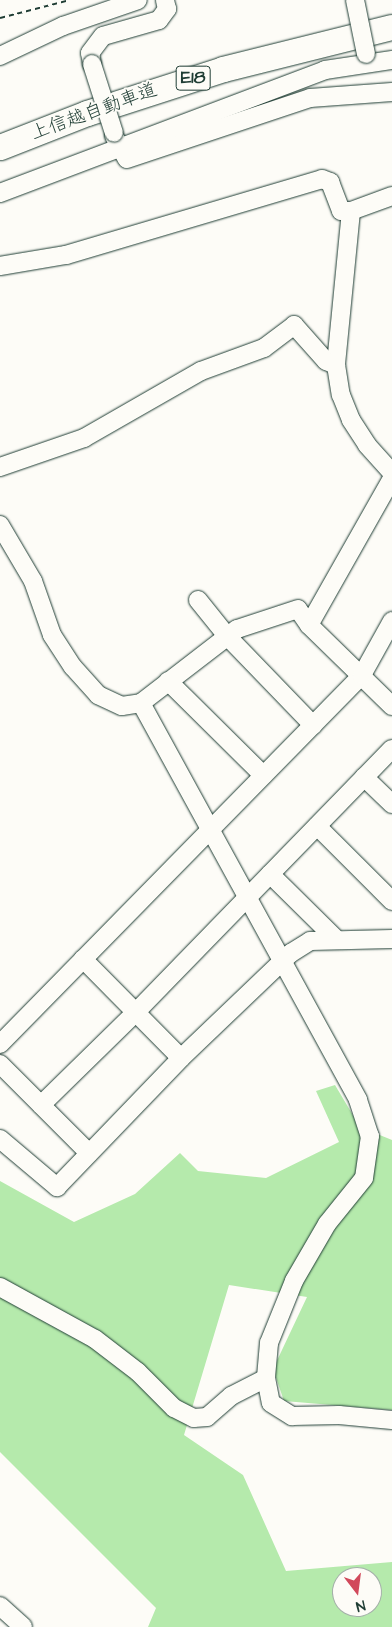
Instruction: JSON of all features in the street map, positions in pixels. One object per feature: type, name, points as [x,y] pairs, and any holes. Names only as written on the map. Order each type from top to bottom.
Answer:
[{"type":"highway","name":"上信越自動車道","points":[[0,128],[82,96],[220,52],[392,10]]},
{"type":"highway","name":"上信越自動車道","points":[[0,147],[87,113],[197,76],[392,27]]},
{"type":"street","points":[[0,56],[63,26],[138,0]]},
{"type":"street","points":[[165,0],[167,9],[159,20],[103,36],[90,53],[115,140],[127,159],[310,98],[392,92]]},
{"type":"street","points":[[355,0],[367,59]]},
{"type":"street","points":[[0,193],[115,140],[229,109],[326,70],[367,59],[392,60]]},
{"type":"street","points":[[0,266],[66,255],[322,179],[330,182],[341,210],[351,211],[392,196]]},
{"type":"street","points":[[351,211],[336,365],[341,395],[351,420],[366,445],[392,472]]},
{"type":"street","points":[[0,467],[84,438],[201,370],[264,348],[294,325],[326,362],[336,365]]},
{"type":"street","points":[[309,625],[392,478]]},
{"type":"street","points":[[0,525],[33,581],[52,635],[72,667],[98,695],[122,706],[141,703],[227,636],[253,621],[298,609],[309,625],[392,706]]},
{"type":"street","points":[[198,600],[227,636],[312,726]]},
{"type":"street","points":[[0,1044],[362,676],[392,621]]},
{"type":"street","points":[[168,681],[264,775]]},
{"type":"street","points":[[141,703],[358,1100],[370,1141],[364,1178],[327,1224],[294,1281],[269,1342],[266,1378],[271,1403],[292,1416],[339,1415],[392,1420]]},
{"type":"street","points":[[41,1105],[136,1012],[392,748]]},
{"type":"street","points":[[364,777],[392,804]]},
{"type":"street","points":[[317,826],[392,902]]},
{"type":"street","points":[[270,874],[337,940]]},
{"type":"street","points":[[0,1139],[57,1187],[181,1058],[283,962],[310,941],[392,939]]},
{"type":"street","points":[[83,959],[181,1058]]},
{"type":"street","points":[[0,1064],[89,1153]]},
{"type":"street","points":[[0,1288],[95,1339],[138,1372],[174,1408],[194,1418],[207,1417],[231,1396],[266,1378]]},
{"type":"street","points":[[0,1606],[23,1627]]},
{"type":"path","points":[[0,18],[70,0]]},
{"type":"green space","points":[[335,1085],[360,1127],[392,1140],[392,1410],[284,1401],[273,1369],[307,1297],[229,1285],[184,1435],[243,1475],[286,1571],[332,1567],[332,1617],[382,1617],[382,1567],[333,1567],[392,1562],[392,1627],[148,1627],[156,1608],[0,1452],[0,1181],[74,1222],[135,1194],[180,1153],[198,1171],[266,1178],[339,1142],[316,1091]]}]
